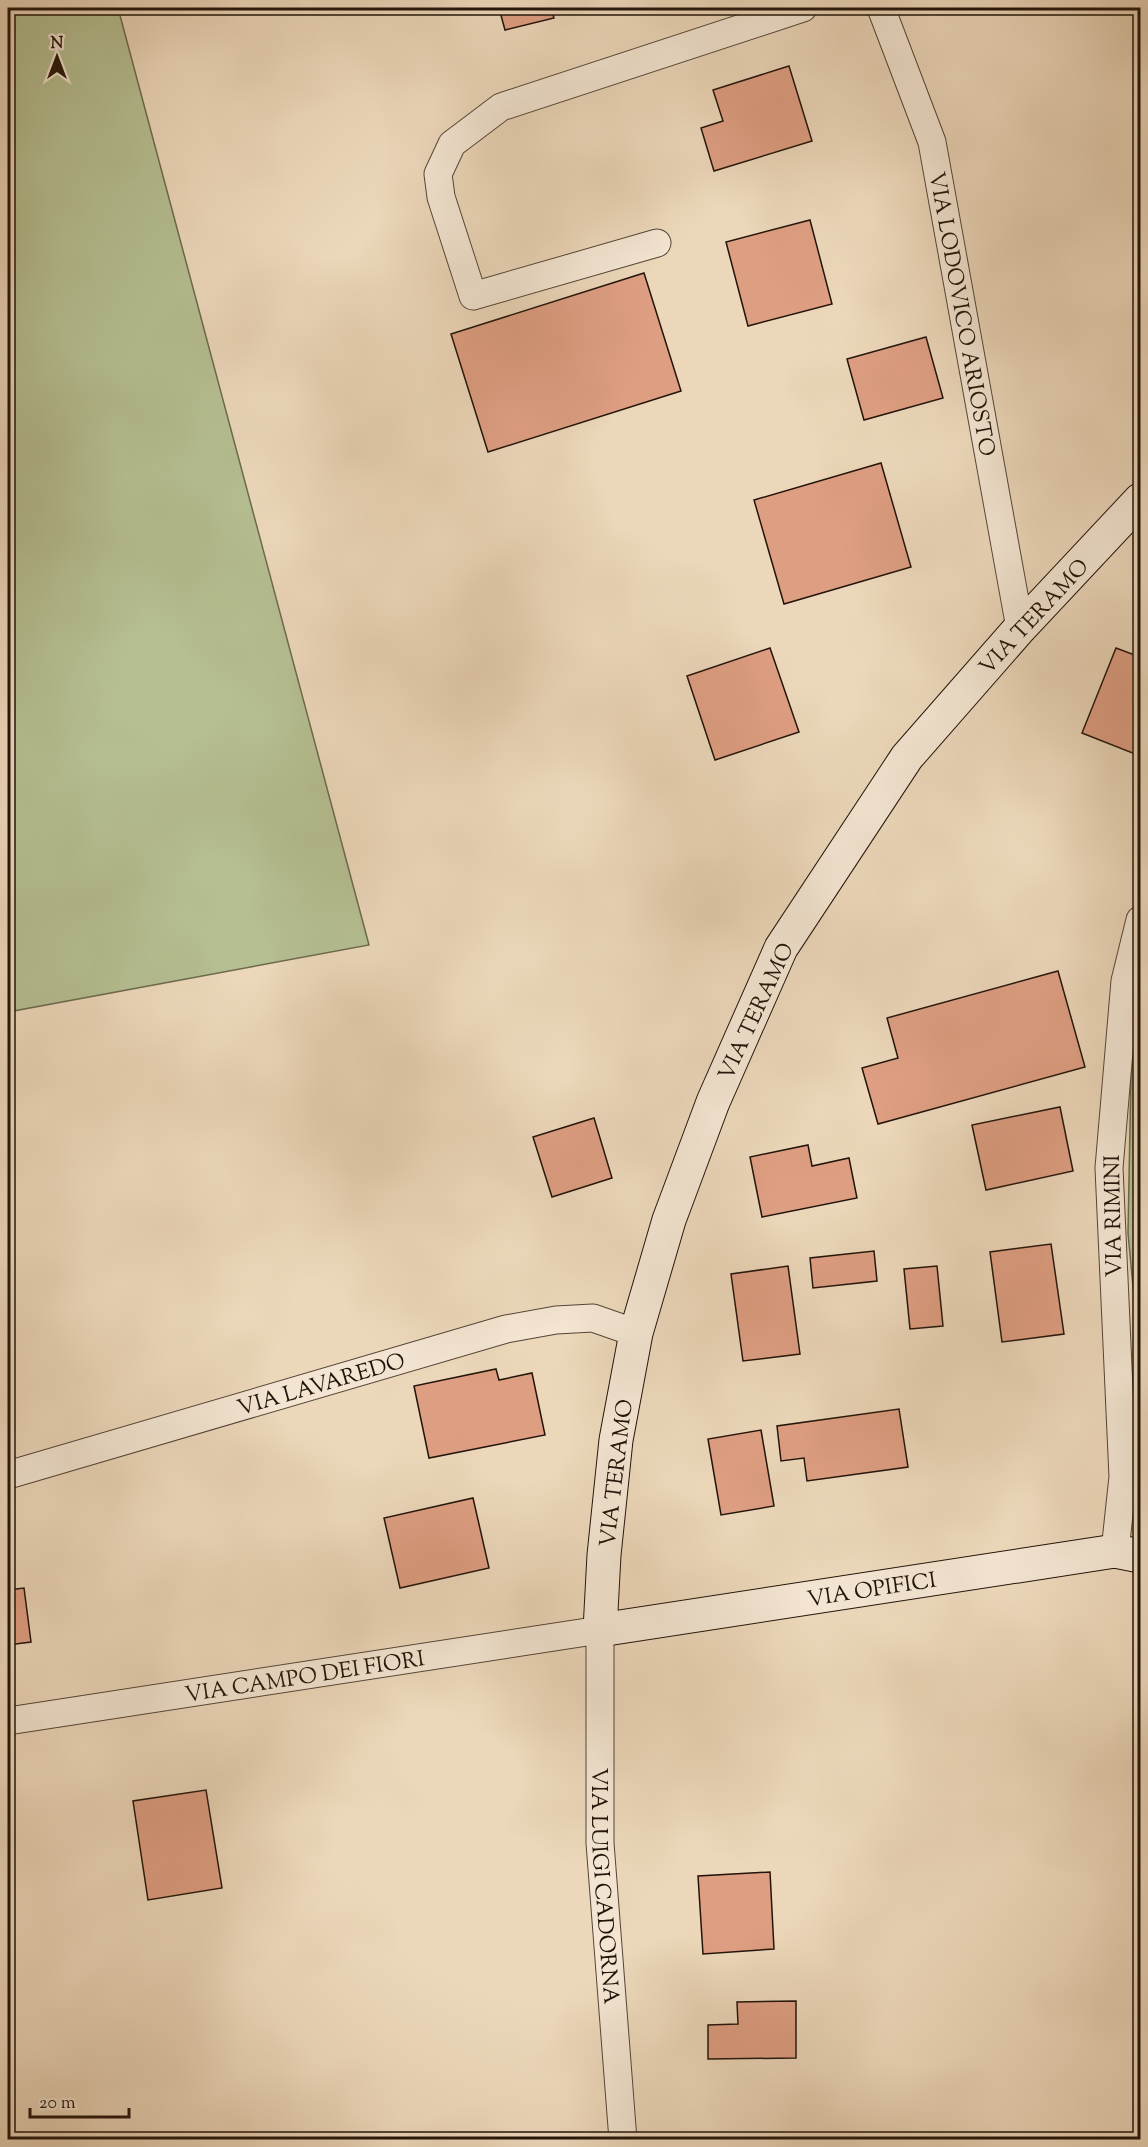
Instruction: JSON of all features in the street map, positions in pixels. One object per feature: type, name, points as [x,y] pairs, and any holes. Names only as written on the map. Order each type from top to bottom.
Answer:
[{"type":"street","points":[[657,243],[473,296],[441,197],[438,174],[452,144],[501,106],[803,8]]},
{"type":"street","name":"VIA LODOVICO ARIOSTO","points":[[881,8],[932,142],[1020,628]]},
{"type":"street","name":"VIA TERAMO","points":[[600,1630],[604,1554],[616,1440],[636,1333],[669,1220],[709,1112],[781,948],[907,757],[1020,628],[1140,500]]},
{"type":"street","name":"VIA RIMINI","points":[[1127,1553],[1109,1168],[1125,981],[1140,920]]},
{"type":"street","name":"VIA LAVAREDO","points":[[8,1475],[506,1329],[556,1320],[593,1318],[636,1333]]},
{"type":"street","name":"VIA OPIFICI","points":[[600,1630],[1127,1553]]},
{"type":"street","name":"VIA CAMPO DEI FIORI","points":[[8,1721],[600,1630]]},
{"type":"street","name":"VIA LUIGI CADORNA","points":[[600,1630],[600,1843],[623,2139]]},
{"type":"green space","points":[[8,8],[118,8],[369,945],[8,1012]]},
{"type":"green space","points":[[1140,1012],[1140,1361],[1128,1233],[1131,1073]]},
{"type":"building","points":[[499,8],[551,8],[554,18],[505,30]]},
{"type":"building","points":[[789,66],[812,141],[714,171],[701,128],[723,121],[713,90]]},
{"type":"building","points":[[810,220],[832,304],[748,326],[726,242]]},
{"type":"building","points":[[644,273],[681,391],[488,452],[451,334]]},
{"type":"building","points":[[926,337],[943,398],[864,420],[847,359]]},
{"type":"building","points":[[881,463],[911,567],[784,604],[754,500]]},
{"type":"building","points":[[770,648],[799,732],[715,760],[687,676]]},
{"type":"building","points":[[1116,648],[1140,657],[1140,756],[1082,733]]},
{"type":"building","points":[[1058,971],[1085,1067],[878,1124],[862,1068],[898,1058],[887,1018]]},
{"type":"building","points":[[1060,1107],[1073,1171],[986,1190],[972,1125]]},
{"type":"building","points":[[594,1118],[612,1178],[552,1197],[533,1137]]},
{"type":"building","points":[[808,1145],[812,1166],[849,1158],[857,1198],[762,1217],[750,1157]]},
{"type":"building","points":[[1051,1244],[1064,1334],[1002,1342],[990,1252]]},
{"type":"building","points":[[874,1251],[877,1281],[813,1288],[810,1258]]},
{"type":"building","points":[[788,1266],[800,1354],[743,1361],[731,1274]]},
{"type":"building","points":[[937,1266],[943,1326],[910,1329],[904,1269]]},
{"type":"building","points":[[496,1369],[499,1380],[532,1373],[545,1435],[429,1458],[414,1386]]},
{"type":"building","points":[[899,1409],[908,1467],[807,1481],[804,1458],[781,1461],[777,1426]]},
{"type":"building","points":[[761,1430],[774,1506],[721,1515],[708,1439]]},
{"type":"building","points":[[473,1498],[489,1568],[400,1588],[384,1518]]},
{"type":"building","points":[[24,1588],[31,1642],[8,1645],[8,1590]]},
{"type":"building","points":[[206,1790],[222,1888],[148,1900],[133,1801]]},
{"type":"building","points":[[770,1872],[774,1949],[703,1954],[698,1876]]},
{"type":"building","points":[[796,2001],[796,2058],[708,2059],[708,2025],[738,2024],[737,2002]]}]
